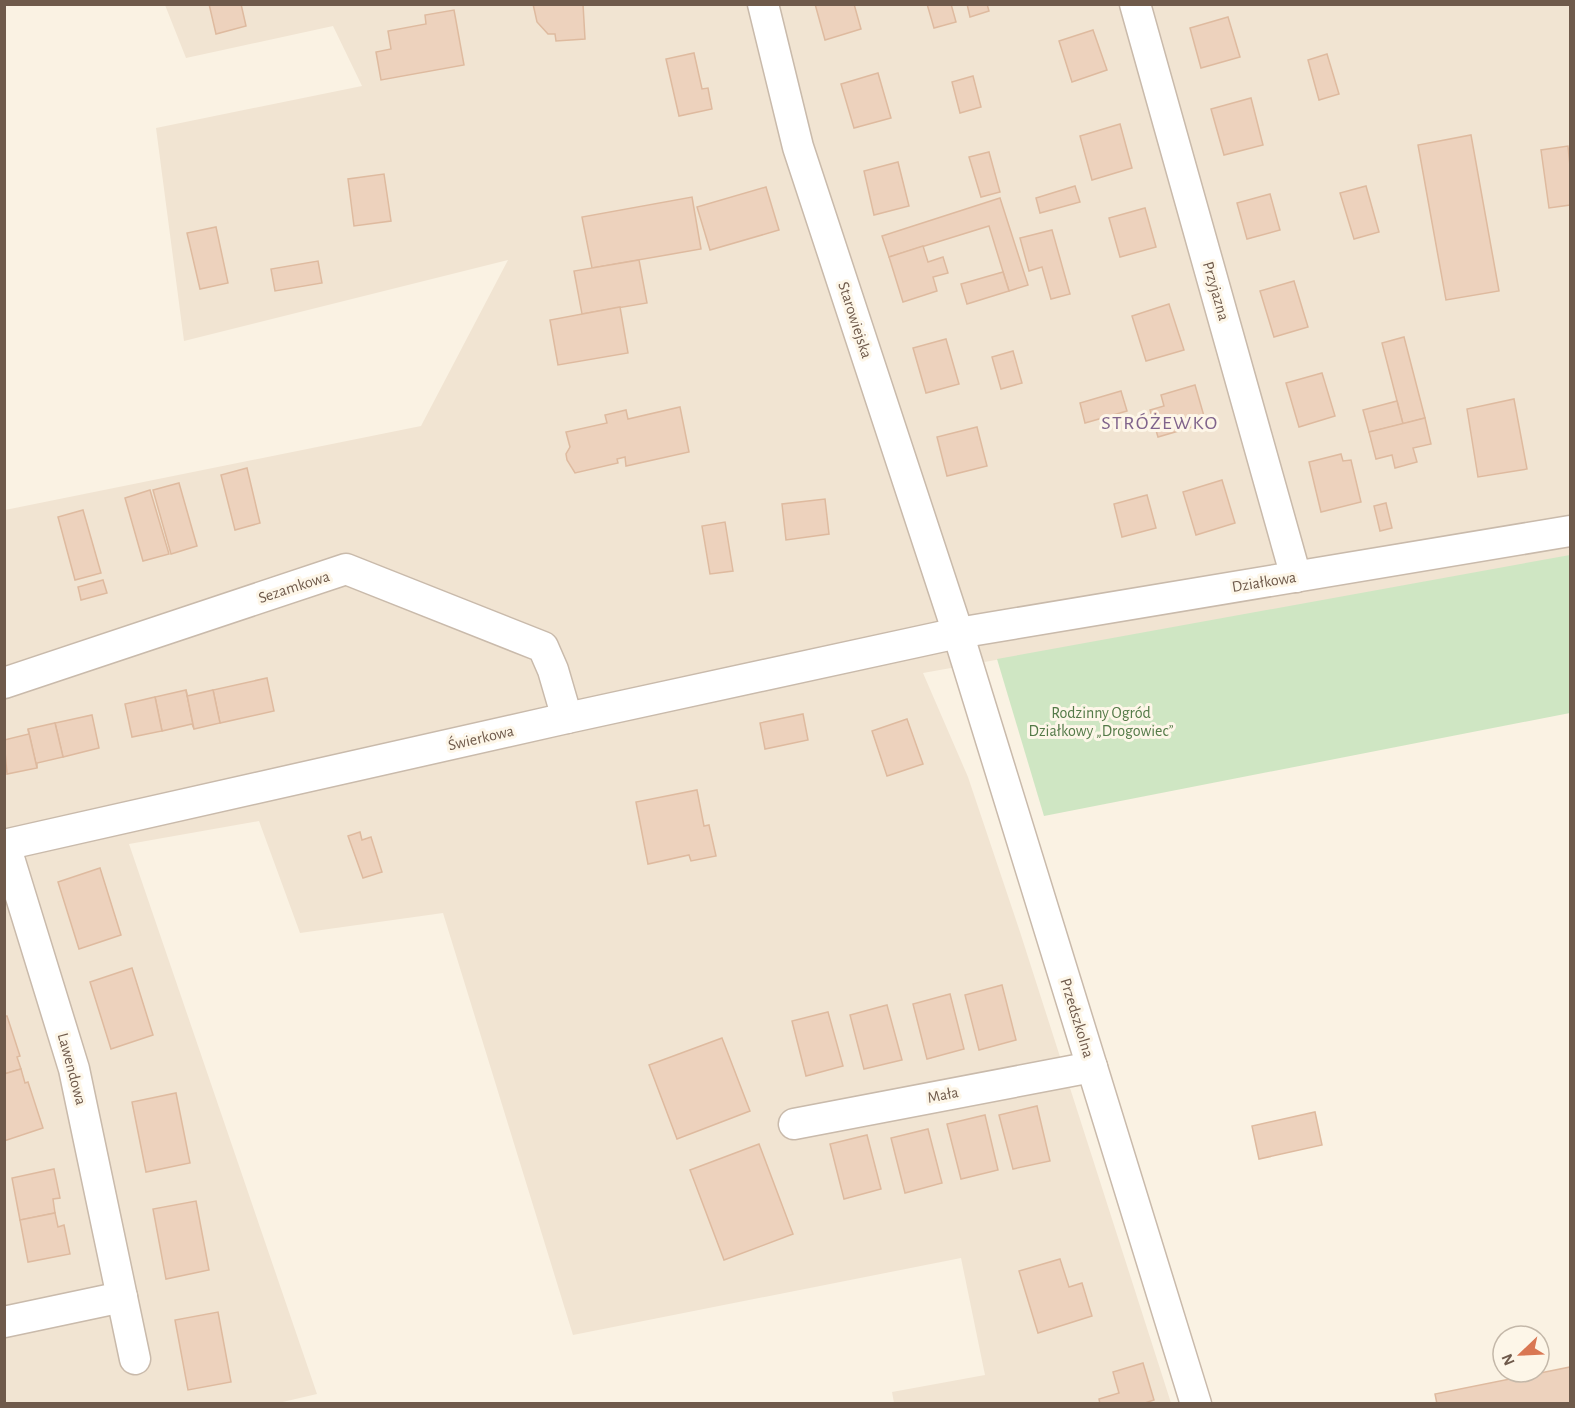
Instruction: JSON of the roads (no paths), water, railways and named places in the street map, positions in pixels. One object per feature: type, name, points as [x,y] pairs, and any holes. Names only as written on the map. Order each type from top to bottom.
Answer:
[{"type":"street","name":"Starowiejska","points":[[763,4],[798,147],[958,633]]},
{"type":"street","name":"Przyjazna","points":[[1136,4],[1296,577]]},
{"type":"street","name":"Działkowa","points":[[958,633],[1570,531]]},
{"type":"street","name":"Sezamkowa","points":[[4,683],[346,570],[543,646],[553,670],[567,718]]},
{"type":"street","name":"Świerkowa","points":[[5,845],[567,718],[958,633]]},
{"type":"street","name":"Przedszkolna","points":[[958,633],[1196,1404]]},
{"type":"street","name":"Lawendowa","points":[[5,845],[74,1070],[135,1359]]},
{"type":"street","name":"Mała","points":[[794,1124],[1092,1067]]},
{"type":"street","points":[[4,1322],[123,1297]]},
{"type":"district","name":"STRÓŻEWKO","points":[[1160,423]]},
{"type":"park label","name":"Rodzinny Ogród Działkowy „Drogowiec”","points":[[1101,722]]}]
